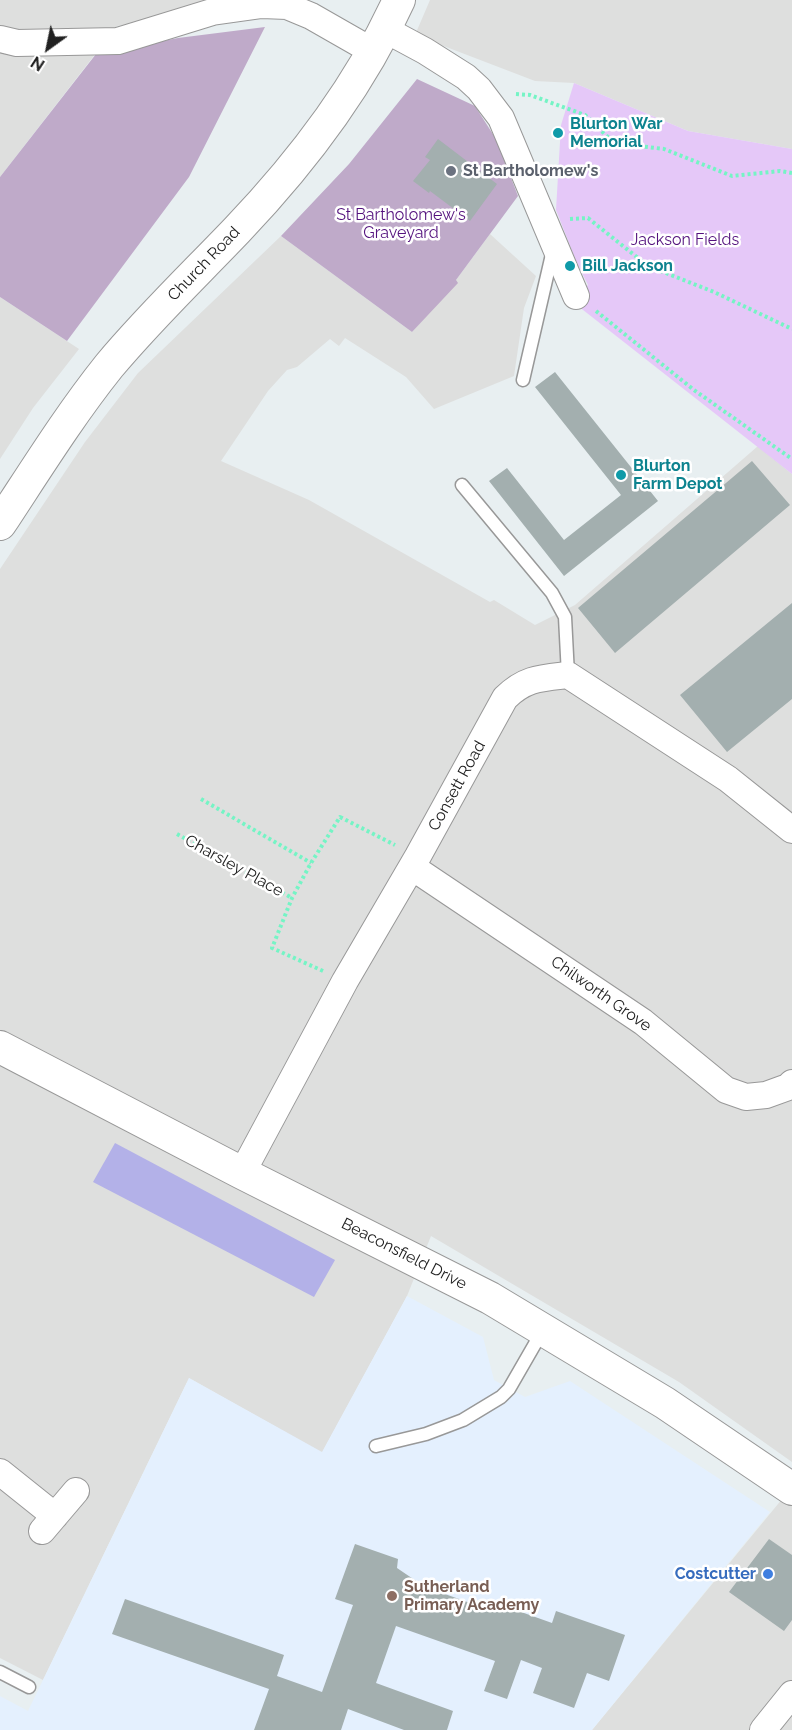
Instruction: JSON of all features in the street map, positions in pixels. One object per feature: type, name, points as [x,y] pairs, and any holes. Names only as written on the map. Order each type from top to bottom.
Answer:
[{"type":"street","name":"Church Road","points":[[0,524],[57,438],[109,367],[164,304],[239,228],[294,165],[338,109],[380,41],[399,0]]},
{"type":"street","points":[[0,39],[17,43],[118,41],[212,12],[262,5],[287,6],[380,41],[425,51],[466,77],[479,89],[501,118],[576,296]]},
{"type":"street","points":[[568,675],[728,779],[792,830]]},
{"type":"street","name":"Consett Road","points":[[242,1173],[345,981],[415,862],[505,698],[518,686],[540,679],[568,675]]},
{"type":"street","name":"Chilworth Grove","points":[[415,862],[643,1022],[726,1090],[746,1097],[766,1095],[788,1087],[792,1083]]},
{"type":"street","name":"Beaconsfield Drive","points":[[0,1047],[242,1173],[490,1298],[665,1403],[792,1489]]},
{"type":"street","points":[[0,1472],[48,1524],[76,1491]]},
{"type":"street","points":[[763,1730],[792,1694]]},
{"type":"lane","points":[[523,380],[555,244]]},
{"type":"lane","points":[[462,485],[552,592],[565,617],[568,675]]},
{"type":"lane","points":[[376,1446],[426,1434],[463,1420],[501,1396],[509,1389],[543,1330]]},
{"type":"lane","points":[[0,1672],[29,1687]]},
{"type":"path","points":[[479,89],[530,95],[585,115],[614,143],[664,149],[732,176],[780,171],[792,173]]},
{"type":"path","points":[[545,220],[588,218],[648,266],[714,292],[792,329]]},
{"type":"path","points":[[576,296],[694,390],[792,459]]},
{"type":"path","points":[[201,799],[311,863]]},
{"type":"path","name":"Charsley Place","points":[[345,981],[272,948],[292,898],[311,863],[340,817],[415,862]]},
{"type":"path","name":"Charsley Place","points":[[177,834],[292,898]]},
{"type":"shaded area","points":[[0,0],[229,0],[146,22],[117,26],[0,177]]},
{"type":"shaded area","points":[[430,0],[792,0],[792,149],[688,131],[574,83],[535,81],[415,35]]},
{"type":"shaded area","points":[[490,234],[536,276],[524,308],[514,376],[434,409],[406,377],[345,338],[339,346],[330,339],[297,367],[287,370],[268,391],[221,461],[309,500],[490,602],[494,600],[535,625],[575,605],[758,446],[792,474],[792,1462],[679,1382],[431,1236],[407,1296],[322,1453],[189,1378],[43,1680],[0,1658],[0,569],[85,442],[138,373],[281,236],[412,332],[456,280]]},
{"type":"shaded area","points":[[0,297],[79,349],[33,408],[0,459]]},
{"type":"shaded area","points":[[115,1143],[335,1260],[314,1297],[93,1182]]},
{"type":"shaded area","name":"Sutherland Primary Academy","points":[[407,1296],[483,1337],[494,1380],[525,1397],[570,1381],[770,1512],[592,1730],[0,1730],[0,1696],[28,1711],[189,1378],[322,1452]]},
{"type":"shaded area","points":[[792,1487],[792,1730],[592,1730]]},
{"type":"green space","points":[[265,27],[189,177],[67,341],[0,297],[0,177],[96,54],[178,38]]},
{"type":"green space","name":"St Bartholomew's Graveyard","points":[[417,79],[475,106],[496,139],[518,196],[456,280],[458,283],[412,332],[281,236],[349,164]]},
{"type":"green space","name":"Jackson Fields","points":[[574,83],[688,131],[792,149],[792,474],[578,306],[576,296],[588,285],[556,210],[561,125]]},
{"type":"building","name":"St Bartholomew's","points":[[438,139],[497,184],[470,221],[413,181],[430,160],[425,157]]},
{"type":"building","name":"Blurton Farm Depot","points":[[555,372],[658,501],[564,576],[489,481],[507,468],[564,540],[621,495],[535,387]]},
{"type":"building","points":[[752,461],[790,505],[615,653],[578,608]]},
{"type":"building","points":[[792,603],[792,699],[727,752],[680,695]]},
{"type":"building","name":"Costcutter","points":[[769,1539],[792,1555],[792,1620],[784,1631],[729,1592]]},
{"type":"building","points":[[355,1544],[398,1559],[397,1568],[425,1587],[493,1611],[496,1603],[552,1623],[556,1611],[625,1635],[609,1681],[587,1673],[574,1708],[533,1693],[542,1668],[521,1660],[507,1699],[484,1691],[495,1661],[396,1626],[376,1683],[453,1711],[447,1730],[404,1730],[348,1709],[341,1730],[254,1730],[269,1689],[112,1634],[125,1599],[284,1655],[277,1676],[322,1692],[353,1605],[335,1599]]},
{"type":"place","name":"Blurton War Memorial","points":[[558,133]]},
{"type":"place","name":"St Bartholomew's","points":[[451,171]]},
{"type":"place","name":"Bill Jackson","points":[[570,266]]},
{"type":"place","name":"Blurton Farm Depot","points":[[621,475]]},
{"type":"place","name":"Costcutter","points":[[768,1574]]},
{"type":"place","name":"Sutherland Primary Academy","points":[[392,1596]]}]
